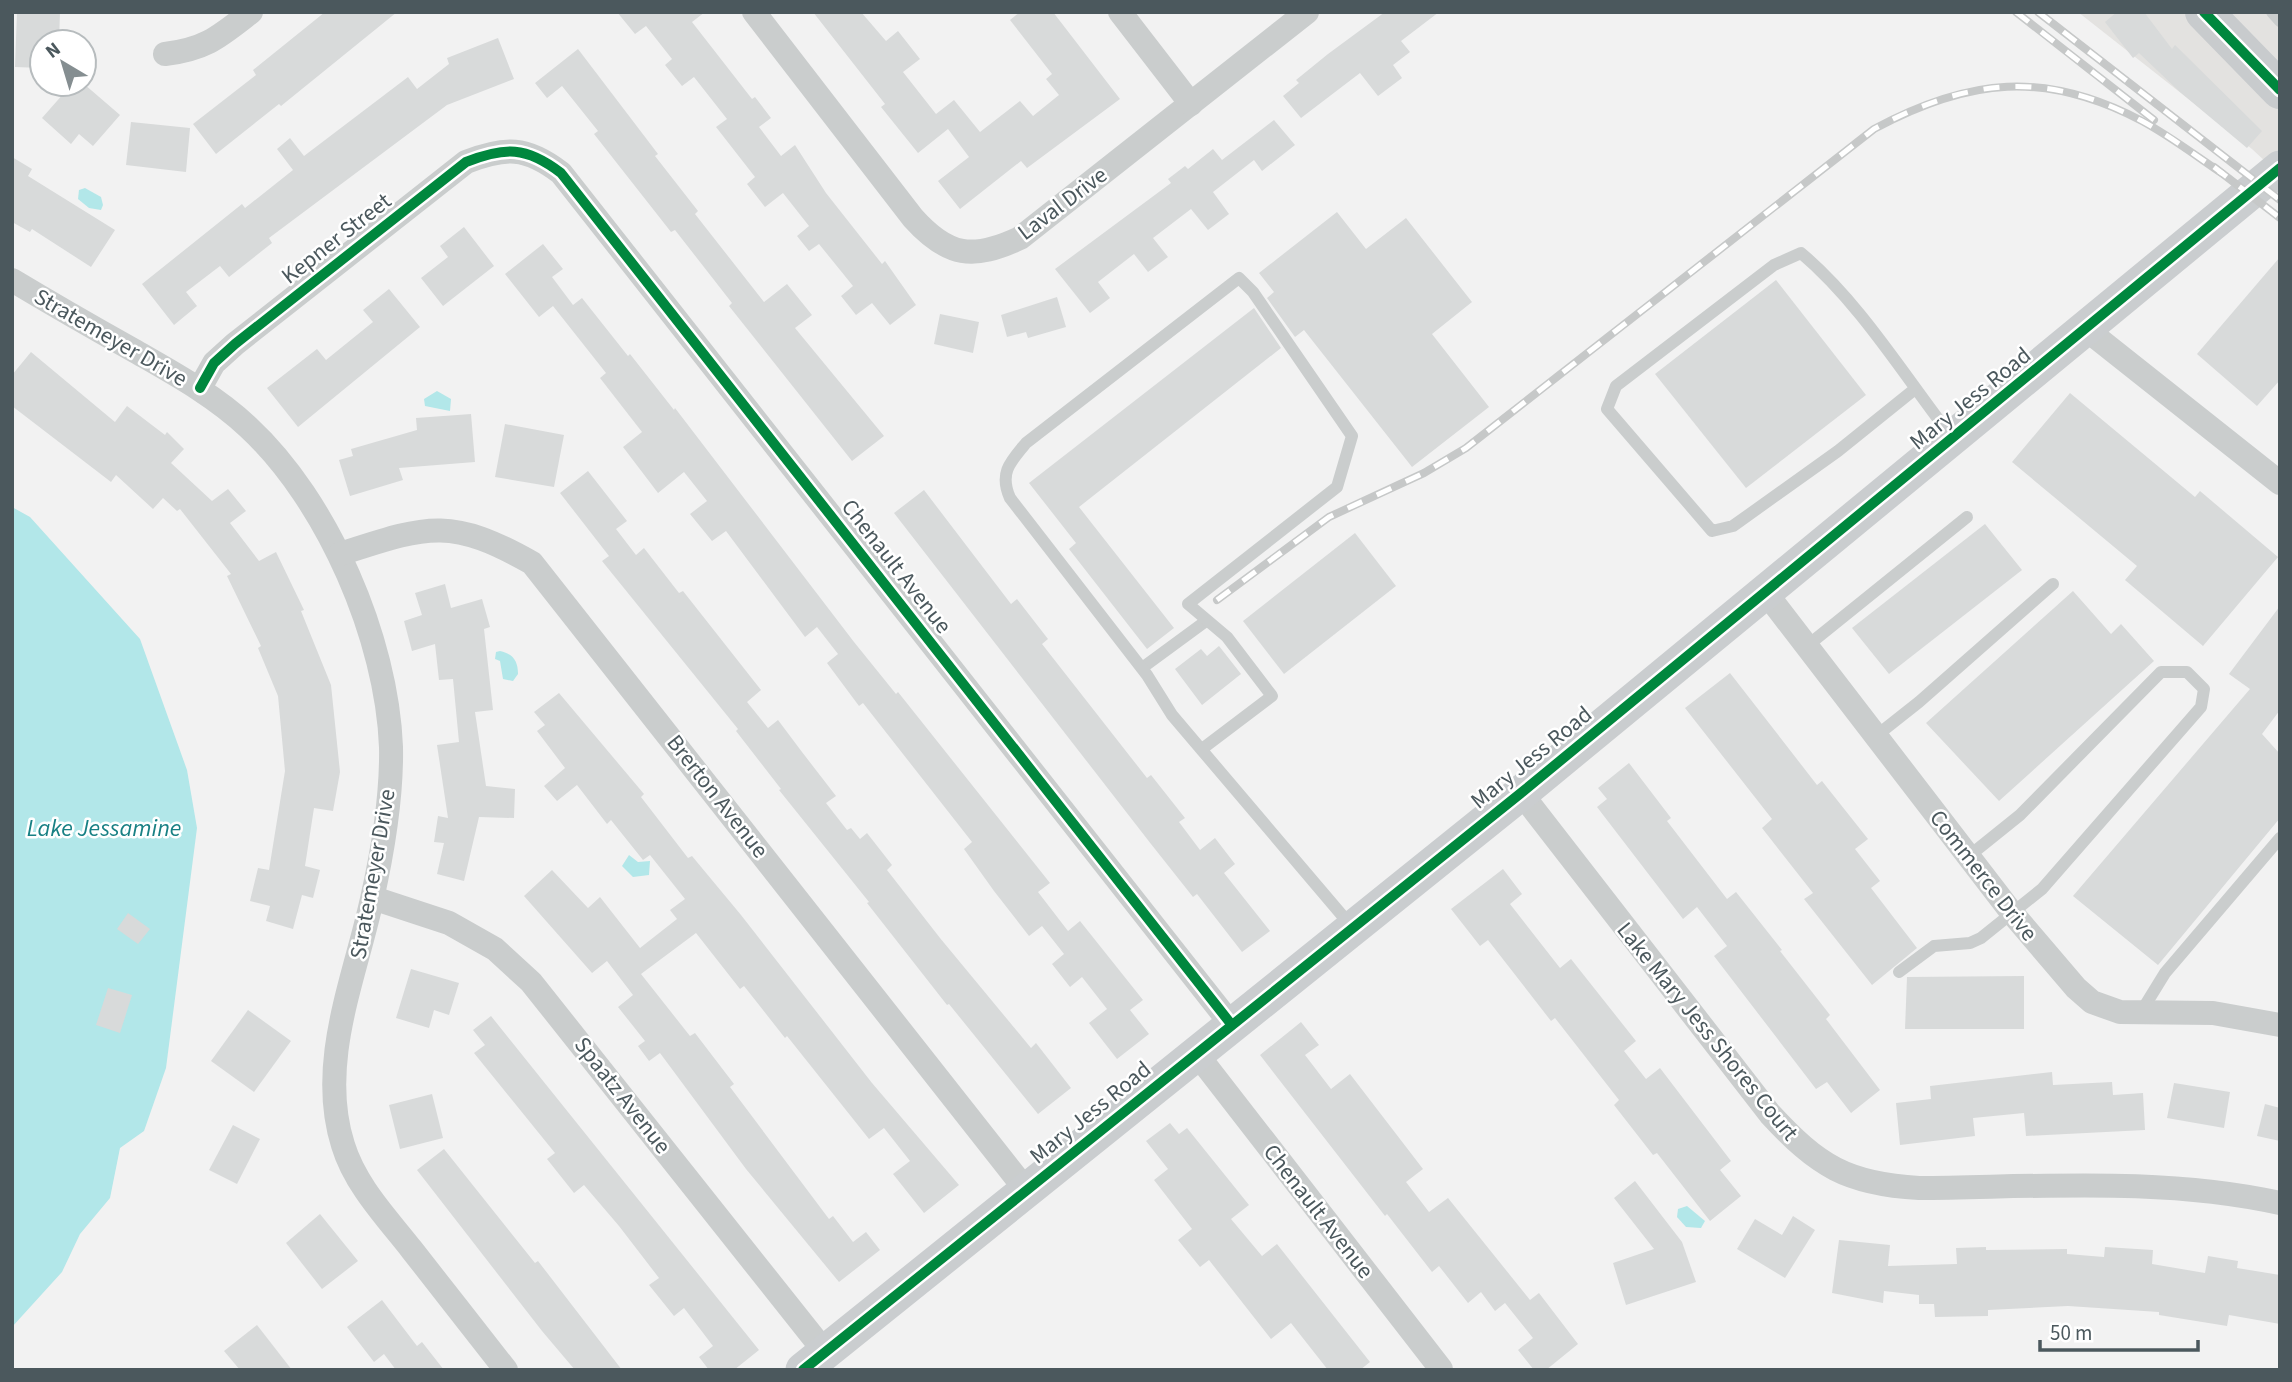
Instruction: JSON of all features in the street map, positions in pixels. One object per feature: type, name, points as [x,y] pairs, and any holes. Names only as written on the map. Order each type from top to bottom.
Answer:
[{"type":"main road","points":[[2204,12],[2280,90]]},
{"type":"street","points":[[165,54],[193,51],[217,39],[251,12]]},
{"type":"street","name":"Laval Drive","points":[[754,12],[913,218],[930,237],[950,248],[969,253],[991,251],[1020,238],[1307,12]]},
{"type":"street","points":[[1119,12],[1191,104]]},
{"type":"street","name":"Kepner Street","points":[[200,388],[214,363],[235,344],[466,162],[489,153],[516,150]]},
{"type":"street","name":"Chenault Avenue","points":[[516,150],[544,159],[561,173],[1231,1024]]},
{"type":"street","name":"Mary Jess Road","points":[[814,1361],[1521,793],[2087,330],[2280,168]]},
{"type":"street","name":"Stratemeyer Drive","points":[[12,280],[200,388],[248,427],[281,462],[312,504],[340,554],[370,638],[381,682],[391,746],[388,809],[373,898],[334,1055],[334,1102],[343,1147],[369,1196],[506,1370]]},
{"type":"street","points":[[2087,330],[2280,483]]},
{"type":"street","name":"Brerton Avenue","points":[[340,554],[415,530],[454,530],[495,542],[532,563],[1026,1190]]},
{"type":"street","name":"Commerce Drive","points":[[1766,593],[2012,913],[2076,988],[2092,1002],[2120,1012],[2213,1013],[2280,1025]]},
{"type":"street","name":"Lake Mary Jess Shores Court","points":[[1521,793],[1770,1114],[1798,1144],[1845,1176],[1880,1185],[1919,1188],[2169,1187],[2239,1194],[2280,1203]]},
{"type":"street","name":"Spaatz Avenue","points":[[373,898],[449,923],[495,948],[531,982],[814,1361]]},
{"type":"street","name":"Chenault Avenue","points":[[1196,1053],[1441,1370]]},
{"type":"lane","points":[[2272,12],[2280,20]]},
{"type":"lane","points":[[1915,389],[1838,451],[1733,526],[1712,531],[1607,410],[1616,386],[1774,264],[1801,253],[1829,276],[1915,389],[1953,439]]},
{"type":"lane","points":[[1202,749],[1272,696],[1227,637],[1188,604],[1337,487],[1352,436],[1253,292],[1239,278],[1026,443],[1005,469],[1004,485],[1010,498],[1142,668],[1172,715],[1352,928]]},
{"type":"lane","points":[[1807,646],[1967,517]]},
{"type":"lane","points":[[1876,736],[1919,702],[2053,584]]},
{"type":"lane","points":[[1142,668],[1206,621]]},
{"type":"lane","points":[[1899,972],[1934,946],[1970,943],[1981,937],[2042,889],[2201,707],[2204,690],[2187,672],[2161,672],[2020,815],[1969,856]]},
{"type":"lane","points":[[2141,1012],[2165,973],[2280,838]]},
{"type":"shaded area","points":[[2078,12],[2280,12],[2280,175],[2252,149]]},
{"type":"water","points":[[85,188],[101,197],[101,210],[89,208],[78,199],[79,190]]},
{"type":"water","points":[[437,391],[451,399],[450,411],[425,406],[424,399]]},
{"type":"water","name":"Lake Jessamine","points":[[12,507],[30,517],[140,639],[187,770],[197,828],[166,1068],[144,1131],[120,1148],[110,1198],[80,1234],[62,1272],[12,1327]]},
{"type":"water","points":[[496,652],[511,656],[516,662],[518,674],[513,681],[503,679],[500,661],[495,659]]},
{"type":"water","points":[[629,855],[638,862],[650,861],[649,875],[633,877],[622,866]]},
{"type":"water","points":[[1687,1206],[1705,1221],[1701,1228],[1686,1227],[1677,1217],[1678,1209]]},
{"type":"building","points":[[17,12],[60,12],[59,28],[28,28],[28,67],[15,67]]},
{"type":"building","points":[[325,12],[397,12],[281,106],[279,104],[216,154],[193,124],[256,75],[253,70]]},
{"type":"building","points":[[617,12],[705,12],[692,22],[752,99],[755,97],[771,118],[759,127],[781,156],[795,145],[826,193],[882,264],[885,261],[916,305],[890,325],[872,303],[856,315],[841,296],[853,286],[819,244],[809,251],[797,236],[809,226],[783,193],[765,207],[747,184],[755,177],[716,127],[727,119],[694,77],[682,86],[665,65],[672,59],[646,26],[635,34]]},
{"type":"building","points":[[813,12],[861,12],[886,41],[898,31],[920,59],[903,72],[936,114],[954,100],[980,132],[1020,101],[1033,116],[1059,95],[1046,79],[1052,74],[1010,20],[1020,12],[1053,12],[1120,99],[1027,168],[1021,161],[960,209],[938,181],[969,157],[948,129],[918,153],[881,107],[885,104]]},
{"type":"building","points":[[1385,12],[1439,12],[1401,41],[1410,52],[1393,65],[1402,78],[1378,96],[1360,73],[1301,118],[1283,96],[1299,83],[1296,80]]},
{"type":"building","points":[[2117,12],[2144,12],[2172,49],[2175,45],[2262,131],[2247,148],[2180,92],[2139,53],[2133,58],[2105,22]]},
{"type":"building","points":[[498,38],[514,79],[447,105],[269,238],[272,243],[229,277],[220,266],[186,292],[197,306],[174,325],[142,284],[242,204],[245,208],[293,170],[277,149],[290,138],[304,156],[408,77],[417,89],[449,64],[447,58]]},
{"type":"building","points":[[578,49],[658,154],[655,156],[698,211],[695,214],[764,302],[787,284],[812,315],[795,328],[884,436],[852,461],[729,306],[732,303],[675,230],[671,232],[594,134],[598,131],[562,86],[547,98],[535,83]]},
{"type":"building","points":[[98,96],[120,115],[93,146],[79,134],[71,144],[42,118],[60,98]]},
{"type":"building","points":[[1274,120],[1295,145],[1262,171],[1254,160],[1213,192],[1229,214],[1208,230],[1191,209],[1153,238],[1168,257],[1148,272],[1134,254],[1098,282],[1110,298],[1090,313],[1055,269],[1171,183],[1168,179],[1185,166],[1188,169],[1213,149],[1222,160]]},
{"type":"building","points":[[131,122],[190,128],[186,172],[126,165]]},
{"type":"building","points":[[12,157],[32,169],[28,176],[115,230],[91,267],[32,229],[30,232],[12,222]]},
{"type":"building","points":[[1337,212],[1366,249],[1406,218],[1472,302],[1432,334],[1489,407],[1412,467],[1304,330],[1295,337],[1267,298],[1274,292],[1259,273]]},
{"type":"building","points":[[464,227],[494,266],[443,306],[421,278],[448,257],[440,246]]},
{"type":"building","points":[[543,244],[563,269],[552,277],[573,305],[582,298],[628,356],[630,354],[674,410],[675,408],[854,642],[896,694],[898,692],[1050,883],[1038,892],[1068,931],[1080,921],[1143,1000],[1130,1010],[1149,1034],[1117,1059],[1089,1023],[1107,1009],[1082,977],[1070,987],[1052,964],[1064,954],[1042,926],[1029,936],[994,891],[964,849],[972,842],[863,703],[859,706],[827,663],[838,654],[817,627],[805,637],[726,531],[712,541],[690,514],[707,501],[684,472],[658,493],[623,447],[642,432],[600,378],[606,373],[553,306],[539,317],[505,274]]},
{"type":"building","points":[[2280,257],[2280,380],[2257,406],[2197,354]]},
{"type":"building","points":[[1776,280],[1866,395],[1746,488],[1655,374]]},
{"type":"building","points":[[389,289],[420,327],[298,427],[267,388],[317,349],[326,360],[373,322],[363,310]]},
{"type":"building","points":[[1057,297],[1066,327],[1028,338],[1026,332],[1007,337],[1001,315]]},
{"type":"building","points":[[1254,308],[1281,348],[1079,507],[1174,628],[1147,649],[1069,549],[1076,543],[1029,483]]},
{"type":"building","points":[[940,314],[979,322],[973,353],[934,344]]},
{"type":"building","points":[[31,352],[115,422],[127,406],[165,435],[167,432],[184,449],[171,463],[212,501],[228,489],[246,511],[230,523],[259,561],[276,552],[304,610],[301,611],[331,685],[340,772],[333,811],[314,808],[305,866],[320,870],[313,898],[302,895],[293,929],[266,921],[270,906],[250,901],[258,868],[269,870],[285,771],[278,696],[258,648],[261,646],[227,576],[231,574],[180,509],[177,511],[163,498],[153,509],[116,475],[111,482],[12,406],[12,375]]},
{"type":"building","points":[[2070,393],[2195,497],[2200,491],[2278,557],[2203,646],[2125,580],[2137,566],[2012,462]]},
{"type":"building","points":[[471,414],[475,462],[399,468],[403,480],[350,496],[339,460],[353,456],[351,449],[417,430],[416,418]]},
{"type":"building","points":[[505,424],[564,435],[554,487],[495,477]]},
{"type":"building","points":[[588,471],[627,521],[616,529],[636,555],[644,548],[679,593],[683,591],[761,690],[747,702],[768,728],[778,720],[836,796],[826,803],[847,830],[851,828],[860,839],[867,833],[892,865],[887,870],[940,938],[1031,1048],[1036,1043],[1071,1088],[1038,1114],[949,1004],[947,1005],[779,790],[781,789],[736,731],[738,729],[602,561],[609,556],[560,493]]},
{"type":"building","points":[[924,490],[1011,604],[1017,599],[1048,639],[1042,644],[1147,778],[1151,775],[1185,818],[1179,822],[1200,850],[1215,838],[1235,864],[1224,873],[1270,931],[1242,952],[1197,894],[1193,897],[894,513]]},
{"type":"building","points":[[1985,524],[2022,570],[1889,674],[1852,628]]},
{"type":"building","points":[[1355,533],[1396,586],[1284,674],[1243,621]]},
{"type":"building","points":[[445,584],[451,608],[482,599],[490,627],[484,629],[493,710],[475,712],[486,786],[515,789],[514,818],[479,817],[464,881],[437,874],[444,843],[434,842],[438,816],[448,818],[437,745],[459,742],[453,679],[439,680],[435,644],[412,651],[404,621],[422,615],[415,593]]},
{"type":"building","points":[[2073,591],[2111,634],[2121,624],[2154,661],[1999,801],[1926,723]]},
{"type":"building","points":[[2280,606],[2280,710],[2262,734],[2280,754],[2280,818],[2158,965],[2073,896],[2250,689],[2229,674]]},
{"type":"building","points":[[1219,646],[1241,674],[1202,705],[1175,669],[1201,649],[1207,656]]},
{"type":"building","points":[[1730,673],[1817,785],[1822,781],[1868,839],[1855,849],[1880,881],[1871,888],[1917,948],[1872,985],[1804,899],[1813,893],[1762,828],[1772,819],[1685,708]]},
{"type":"building","points":[[559,693],[644,794],[641,797],[688,858],[692,856],[741,915],[872,1083],[959,1185],[924,1213],[893,1174],[910,1161],[884,1128],[869,1139],[787,1036],[785,1038],[744,986],[740,989],[696,933],[641,974],[690,1036],[695,1033],[734,1084],[730,1087],[829,1219],[833,1216],[853,1242],[866,1232],[880,1250],[839,1282],[746,1169],[660,1053],[649,1061],[638,1046],[645,1041],[618,1007],[633,995],[607,961],[592,973],[524,896],[552,870],[588,908],[600,897],[640,948],[677,919],[670,910],[685,899],[650,855],[643,860],[611,820],[607,824],[577,785],[557,801],[544,786],[565,768],[537,731],[545,725],[534,712]]},
{"type":"building","points":[[1629,763],[1671,818],[1667,821],[1727,899],[1736,892],[1782,950],[1780,951],[1830,1015],[1826,1019],[1880,1090],[1851,1113],[1827,1082],[1816,1089],[1714,956],[1727,946],[1697,907],[1683,919],[1597,807],[1607,799],[1598,788]]},
{"type":"building","points":[[1503,869],[1522,894],[1510,904],[1560,968],[1571,959],[1636,1041],[1624,1051],[1646,1079],[1660,1068],[1731,1161],[1720,1170],[1741,1196],[1710,1221],[1657,1153],[1653,1155],[1614,1105],[1619,1100],[1555,1018],[1551,1021],[1488,940],[1480,946],[1451,909]]},
{"type":"building","points":[[128,913],[150,929],[138,944],[117,929]]},
{"type":"building","points":[[411,969],[459,983],[449,1015],[434,1010],[429,1028],[396,1018]]},
{"type":"building","points":[[2024,976],[2024,1029],[1905,1029],[1907,977]]},
{"type":"building","points":[[108,988],[132,995],[120,1033],[96,1025]]},
{"type":"building","points":[[248,1010],[291,1041],[254,1092],[211,1061]]},
{"type":"building","points":[[491,1016],[759,1350],[734,1370],[709,1370],[699,1357],[713,1346],[684,1308],[674,1316],[649,1285],[659,1278],[584,1185],[574,1193],[547,1159],[555,1153],[474,1053],[485,1045],[473,1030]]},
{"type":"building","points":[[1301,1022],[1319,1045],[1305,1055],[1331,1089],[1350,1074],[1423,1169],[1406,1182],[1429,1212],[1448,1198],[1530,1300],[1539,1293],[1578,1344],[1546,1370],[1534,1370],[1518,1350],[1533,1338],[1505,1303],[1495,1311],[1481,1292],[1468,1303],[1439,1266],[1432,1272],[1260,1055]]},
{"type":"building","points":[[2052,1072],[2053,1085],[2112,1082],[2113,1095],[2143,1093],[2145,1130],[2026,1136],[2024,1113],[1973,1118],[1975,1136],[1900,1145],[1896,1103],[1931,1099],[1930,1086]]},
{"type":"building","points":[[2174,1083],[2230,1092],[2224,1128],[2167,1118]]},
{"type":"building","points":[[432,1094],[443,1138],[400,1149],[389,1105]]},
{"type":"building","points":[[2265,1104],[2280,1108],[2280,1141],[2257,1136]]},
{"type":"building","points":[[1170,1123],[1179,1134],[1187,1128],[1249,1205],[1231,1219],[1262,1256],[1277,1244],[1370,1362],[1360,1370],[1328,1370],[1291,1323],[1271,1339],[1209,1260],[1200,1267],[1178,1240],[1192,1229],[1154,1180],[1168,1169],[1146,1141]]},
{"type":"building","points":[[233,1125],[260,1139],[237,1184],[209,1170]]},
{"type":"building","points":[[444,1149],[535,1263],[538,1261],[622,1370],[575,1370],[542,1331],[417,1170]]},
{"type":"building","points":[[1635,1181],[1682,1242],[1696,1282],[1626,1305],[1613,1263],[1654,1249],[1614,1198]]},
{"type":"building","points":[[320,1214],[358,1261],[322,1289],[286,1243]]},
{"type":"building","points":[[1793,1216],[1815,1230],[1785,1278],[1737,1249],[1755,1219],[1782,1235]]},
{"type":"building","points":[[1839,1240],[1890,1245],[1888,1266],[1957,1264],[1956,1248],[1986,1247],[1986,1250],[2067,1249],[2067,1254],[2104,1257],[2105,1247],[2153,1250],[2152,1264],[2205,1273],[2208,1256],[2238,1261],[2237,1268],[2280,1275],[2280,1324],[2229,1315],[2227,1326],[2159,1315],[2159,1312],[2068,1306],[1988,1310],[1988,1316],[1935,1317],[1934,1304],[1919,1304],[1919,1295],[1884,1291],[1883,1303],[1832,1293]]},
{"type":"building","points":[[382,1300],[417,1346],[422,1342],[444,1370],[396,1370],[384,1354],[374,1362],[347,1327]]},
{"type":"building","points":[[257,1325],[292,1370],[240,1370],[224,1351]]},
{"type":"railway","points":[[2016,12],[2154,120]]},
{"type":"railway","points":[[2038,12],[2280,200]]},
{"type":"railway","points":[[1217,600],[1329,517],[1424,473],[1466,448],[1874,129],[1909,112],[1942,99],[2007,87],[2040,88],[2073,94],[2107,105],[2142,121],[2223,174]]},
{"type":"railway","points":[[2214,167],[2280,218]]},
{"type":"cycle path","points":[[2204,12],[2280,90]]},
{"type":"cycle path","points":[[200,388],[214,363],[235,344],[466,162],[492,154],[515,152],[548,164],[561,173],[1231,1024]]},
{"type":"cycle path","points":[[803,1370],[1521,793],[2280,168]]}]
